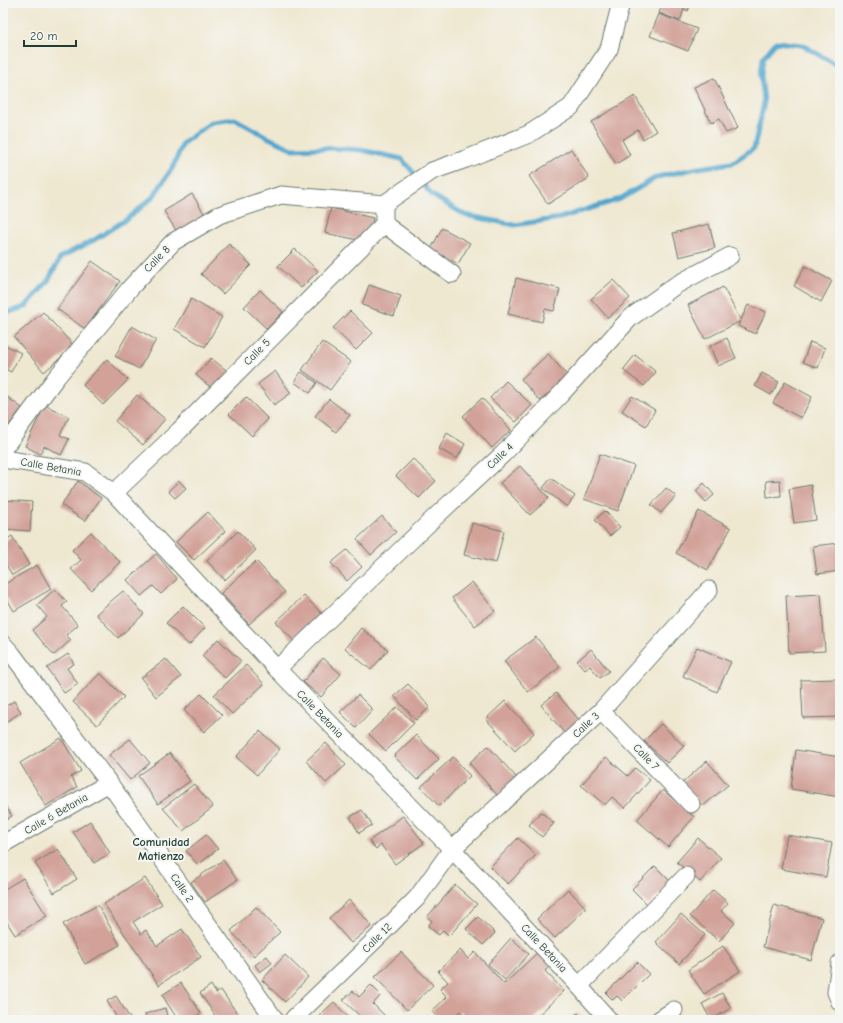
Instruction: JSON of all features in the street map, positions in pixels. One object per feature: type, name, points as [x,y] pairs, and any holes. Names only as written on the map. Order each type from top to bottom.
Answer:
[{"type":"street","points":[[452,274],[384,224],[384,204],[429,173],[529,134],[571,108],[609,49],[620,3]]},
{"type":"street","name":"Calle 8","points":[[3,449],[55,379],[131,287],[173,242],[219,216],[281,195],[384,204]]},
{"type":"street","name":"Calle 5","points":[[114,493],[179,431],[384,224]]},
{"type":"street","name":"Calle 4","points":[[277,669],[503,454],[561,394],[630,318],[676,285],[730,256]]},
{"type":"street","name":"Calle Betania","points":[[3,459],[85,472],[114,493],[277,669],[452,849],[609,1020]]},
{"type":"street","name":"Calle 3","points":[[452,849],[601,710],[709,590]]},
{"type":"street","name":"Calle 2","points":[[3,644],[108,783],[275,1020]]},
{"type":"street","name":"Calle 7","points":[[601,710],[691,804]]},
{"type":"street","name":"Calle 6 Betania","points":[[3,844],[108,783]]},
{"type":"street","name":"Calle 12","points":[[293,1020],[417,898],[452,849]]},
{"type":"street","points":[[579,986],[686,876]]},
{"type":"street","points":[[840,964],[836,992],[840,1002]]},
{"type":"street","points":[[659,1020],[674,1010]]},
{"type":"building","points":[[663,3],[691,3],[688,11],[684,9],[680,21],[659,13]]},
{"type":"building","points":[[659,14],[697,29],[688,51],[650,36]]},
{"type":"building","points":[[714,78],[738,128],[726,133],[719,119],[711,123],[694,87]]},
{"type":"building","points":[[635,96],[656,131],[643,139],[638,130],[622,140],[630,155],[616,164],[591,122]]},
{"type":"building","points":[[571,149],[589,178],[548,204],[529,176]]},
{"type":"building","points":[[192,194],[205,215],[177,232],[164,211]]},
{"type":"building","points":[[331,208],[373,218],[368,242],[325,233]]},
{"type":"building","points":[[709,224],[715,248],[679,257],[673,233]]},
{"type":"building","points":[[442,228],[470,243],[458,264],[431,249]]},
{"type":"building","points":[[229,244],[251,265],[223,294],[201,274]]},
{"type":"building","points":[[295,249],[318,271],[301,288],[278,266]]},
{"type":"building","points":[[92,261],[120,281],[85,329],[57,309]]},
{"type":"building","points":[[805,266],[832,281],[821,302],[794,286]]},
{"type":"building","points":[[516,278],[560,289],[554,311],[545,309],[542,322],[508,314]]},
{"type":"building","points":[[613,280],[630,298],[608,318],[591,299]]},
{"type":"building","points":[[369,285],[401,296],[394,316],[362,305]]},
{"type":"building","points":[[723,287],[741,321],[705,339],[688,305]]},
{"type":"building","points":[[260,290],[283,312],[267,329],[244,307]]},
{"type":"building","points":[[191,299],[222,317],[205,347],[174,329]]},
{"type":"building","points":[[748,305],[766,312],[755,334],[738,326]]},
{"type":"building","points":[[350,311],[373,333],[356,350],[333,328]]},
{"type":"building","points":[[43,312],[74,346],[44,372],[14,337]]},
{"type":"building","points":[[132,326],[156,340],[139,369],[115,356]]},
{"type":"building","points":[[727,338],[736,358],[718,366],[710,346]]},
{"type":"building","points":[[322,342],[351,362],[330,390],[302,370]]},
{"type":"building","points":[[810,342],[825,348],[818,368],[803,362]]},
{"type":"building","points":[[3,344],[21,353],[11,372],[3,368]]},
{"type":"building","points":[[548,354],[568,376],[540,401],[521,379]]},
{"type":"building","points":[[635,355],[656,372],[644,386],[623,370]]},
{"type":"building","points":[[211,358],[230,373],[215,391],[196,375]]},
{"type":"building","points":[[107,359],[128,380],[103,405],[83,385]]},
{"type":"building","points":[[275,371],[291,393],[274,405],[258,384]]},
{"type":"building","points":[[301,372],[317,383],[310,393],[294,382]]},
{"type":"building","points":[[762,373],[779,382],[771,395],[755,386]]},
{"type":"building","points":[[506,381],[532,405],[516,422],[490,398]]},
{"type":"building","points":[[785,382],[812,397],[801,418],[773,403]]},
{"type":"building","points":[[3,394],[22,408],[3,433]]},
{"type":"building","points":[[137,395],[165,419],[143,445],[115,421]]},
{"type":"building","points":[[632,396],[655,410],[646,426],[622,411]]},
{"type":"building","points":[[246,397],[268,419],[252,436],[229,414]]},
{"type":"building","points":[[482,398],[511,430],[492,448],[463,416]]},
{"type":"building","points":[[329,399],[350,415],[336,432],[315,416]]},
{"type":"building","points":[[45,405],[69,417],[60,435],[69,439],[61,455],[44,446],[40,454],[25,446]]},
{"type":"building","points":[[447,433],[465,444],[457,459],[439,449]]},
{"type":"building","points":[[600,454],[634,466],[618,511],[584,499]]},
{"type":"building","points":[[413,459],[436,481],[419,498],[396,476]]},
{"type":"building","points":[[520,466],[549,498],[530,515],[500,483]]},
{"type":"building","points":[[551,478],[575,496],[567,507],[543,488]]},
{"type":"building","points":[[780,480],[781,496],[767,497],[766,481]]},
{"type":"building","points":[[78,481],[101,498],[85,521],[61,505]]},
{"type":"building","points":[[179,481],[186,488],[175,498],[168,491]]},
{"type":"building","points":[[704,483],[714,495],[706,502],[696,491]]},
{"type":"building","points":[[811,485],[816,520],[794,523],[789,489]]},
{"type":"building","points":[[666,488],[676,496],[661,513],[651,505]]},
{"type":"building","points":[[3,500],[32,502],[30,531],[3,529]]},
{"type":"building","points":[[605,511],[620,527],[610,536],[595,520]]},
{"type":"building","points":[[699,511],[731,528],[708,570],[676,553]]},
{"type":"building","points":[[208,512],[225,531],[194,560],[176,542]]},
{"type":"building","points":[[382,516],[396,532],[371,555],[357,539]]},
{"type":"building","points":[[472,523],[504,531],[496,563],[464,555]]},
{"type":"building","points":[[238,531],[256,550],[225,580],[207,561]]},
{"type":"building","points":[[91,532],[120,562],[91,590],[71,569],[81,560],[72,550]]},
{"type":"building","points":[[12,536],[29,565],[12,575],[3,560],[3,542]]},
{"type":"building","points":[[840,543],[840,571],[817,574],[813,546]]},
{"type":"building","points":[[347,550],[362,567],[347,581],[331,563]]},
{"type":"building","points":[[156,554],[177,579],[161,594],[153,586],[141,596],[127,580]]},
{"type":"building","points":[[256,561],[285,592],[249,624],[221,593]]},
{"type":"building","points":[[37,565],[51,589],[14,611],[3,592],[3,585]]},
{"type":"building","points":[[472,582],[495,611],[475,626],[452,598]]},
{"type":"building","points":[[55,589],[67,602],[62,606],[78,625],[66,635],[71,640],[54,655],[32,630],[47,617],[37,605]]},
{"type":"building","points":[[123,591],[144,614],[118,638],[96,614]]},
{"type":"building","points":[[821,594],[825,651],[789,653],[786,596]]},
{"type":"building","points":[[304,595],[322,614],[294,641],[276,622]]},
{"type":"building","points":[[183,606],[205,628],[189,645],[166,623]]},
{"type":"building","points":[[361,628],[388,650],[371,670],[345,648]]},
{"type":"building","points":[[536,637],[560,667],[528,692],[504,661]]},
{"type":"building","points":[[218,639],[241,661],[225,678],[202,656]]},
{"type":"building","points":[[697,647],[731,662],[717,692],[683,676]]},
{"type":"building","points":[[591,649],[609,671],[600,678],[590,666],[585,670],[577,661]]},
{"type":"building","points":[[68,654],[74,664],[67,668],[78,684],[64,693],[47,668]]},
{"type":"building","points":[[323,658],[341,674],[321,697],[303,682]]},
{"type":"building","points":[[166,659],[181,677],[156,697],[141,678]]},
{"type":"building","points":[[246,665],[264,684],[232,714],[214,695]]},
{"type":"building","points":[[100,673],[124,697],[97,725],[73,702]]},
{"type":"building","points":[[840,679],[840,717],[803,718],[801,680]]},
{"type":"building","points":[[408,684],[430,707],[416,720],[394,696]]},
{"type":"building","points":[[556,693],[581,722],[566,735],[541,705]]},
{"type":"building","points":[[201,694],[222,715],[204,732],[184,710]]},
{"type":"building","points":[[358,695],[373,710],[356,728],[340,712]]},
{"type":"building","points":[[14,701],[21,712],[3,724],[3,702],[6,706]]},
{"type":"building","points":[[505,701],[534,733],[515,751],[486,719]]},
{"type":"building","points":[[397,707],[414,723],[386,751],[369,734]]},
{"type":"building","points":[[661,724],[684,746],[667,763],[644,741]]},
{"type":"building","points":[[260,731],[280,749],[257,775],[236,757]]},
{"type":"building","points":[[416,735],[439,759],[417,780],[394,756]]},
{"type":"building","points":[[61,738],[81,771],[71,777],[77,787],[46,806],[20,763]]},
{"type":"building","points":[[130,739],[150,763],[130,780],[109,755]]},
{"type":"building","points":[[326,743],[346,765],[326,783],[306,761]]},
{"type":"building","points":[[488,746],[517,778],[498,796],[469,763]]},
{"type":"building","points":[[796,750],[840,757],[840,797],[791,789]]},
{"type":"building","points":[[170,753],[190,781],[158,804],[138,776]]},
{"type":"building","points":[[453,757],[470,776],[439,806],[421,787]]},
{"type":"building","points":[[606,757],[628,776],[635,768],[650,780],[625,808],[612,797],[605,805],[581,785]]},
{"type":"building","points":[[707,761],[728,785],[703,806],[682,783]]},
{"type":"building","points":[[194,784],[213,807],[183,831],[163,808]]},
{"type":"building","points":[[663,790],[694,817],[668,847],[637,820]]},
{"type":"building","points":[[3,803],[12,816],[3,822]]},
{"type":"building","points":[[362,810],[372,825],[359,833],[350,817]]},
{"type":"building","points":[[541,812],[554,823],[542,837],[529,825]]},
{"type":"building","points":[[403,816],[424,843],[395,864],[381,845],[376,849],[369,841]]},
{"type":"building","points":[[90,821],[110,853],[94,863],[73,832]]},
{"type":"building","points":[[206,835],[218,849],[198,865],[186,851]]},
{"type":"building","points":[[787,835],[832,843],[826,877],[781,869]]},
{"type":"building","points":[[518,838],[536,855],[508,884],[490,867]]},
{"type":"building","points":[[698,838],[721,858],[700,882],[677,862]]},
{"type":"building","points":[[58,849],[77,879],[54,893],[35,863]]},
{"type":"building","points":[[223,860],[237,880],[205,902],[191,882]]},
{"type":"building","points":[[655,866],[671,882],[648,905],[632,889]]},
{"type":"building","points":[[23,878],[47,916],[15,935],[3,916],[3,890]]},
{"type":"building","points":[[145,878],[162,904],[133,922],[141,934],[146,930],[157,946],[182,929],[201,957],[159,985],[104,904]]},
{"type":"building","points":[[455,885],[477,904],[449,936],[443,930],[439,935],[428,926],[432,921],[427,917]]},
{"type":"building","points":[[568,889],[586,908],[555,938],[537,919]]},
{"type":"building","points":[[713,890],[728,903],[721,911],[735,923],[719,941],[690,916]]},
{"type":"building","points":[[349,900],[372,926],[351,943],[329,918]]},
{"type":"building","points":[[98,905],[120,945],[85,964],[63,924]]},
{"type":"building","points":[[774,905],[822,918],[811,960],[763,947]]},
{"type":"building","points":[[256,907],[280,932],[254,956],[231,931]]},
{"type":"building","points":[[681,914],[705,935],[679,964],[656,942]]},
{"type":"building","points":[[478,917],[495,933],[483,945],[466,929]]},
{"type":"building","points":[[511,938],[529,954],[505,980],[488,964]]},
{"type":"building","points":[[723,946],[740,971],[704,994],[688,970]]},
{"type":"building","points":[[460,950],[468,959],[475,952],[504,984],[538,952],[551,965],[545,971],[564,991],[533,1020],[469,1020],[460,1011],[451,1020],[440,1020],[432,1011],[447,997],[440,989],[448,982],[438,971]]},
{"type":"building","points":[[401,952],[433,985],[407,1010],[375,977]]},
{"type":"building","points":[[285,955],[308,977],[285,1002],[262,980]]},
{"type":"building","points":[[267,956],[272,963],[260,972],[255,965]]},
{"type":"building","points":[[637,962],[649,974],[622,1001],[617,996],[613,1000],[606,993]]},
{"type":"building","points":[[181,983],[201,1013],[190,1020],[178,1020],[162,995]]},
{"type":"building","points":[[211,985],[216,993],[221,990],[239,1016],[233,1020],[218,1020],[200,993]]},
{"type":"building","points":[[371,985],[381,995],[373,1004],[389,1020],[364,1020],[343,1000],[353,991],[359,997]]},
{"type":"building","points":[[722,993],[731,1008],[711,1020],[702,1004]]},
{"type":"building","points":[[116,996],[131,1020],[118,1020],[107,1001]]},
{"type":"building","points":[[334,1002],[350,1019],[349,1020],[322,1020],[319,1016]]},
{"type":"building","points":[[165,1008],[168,1020],[146,1020],[145,1014]]},
{"type":"building","points":[[578,1013],[583,1020],[567,1020]]},
{"type":"building","points":[[680,1014],[684,1020],[672,1020]]},
{"type":"waterway","points":[[3,314],[25,307],[48,281],[61,257],[94,240],[127,219],[153,197],[173,167],[183,143],[212,122],[235,119],[269,138],[293,149],[329,148],[361,150],[402,159],[432,195],[465,215],[515,225],[560,218],[620,199],[657,177],[698,168],[732,163],[754,148],[764,102],[761,75],[763,58],[776,42],[802,45],[840,67]]},
{"type":"district","name":"Comunidad Matienzo","points":[[161,849]]}]
